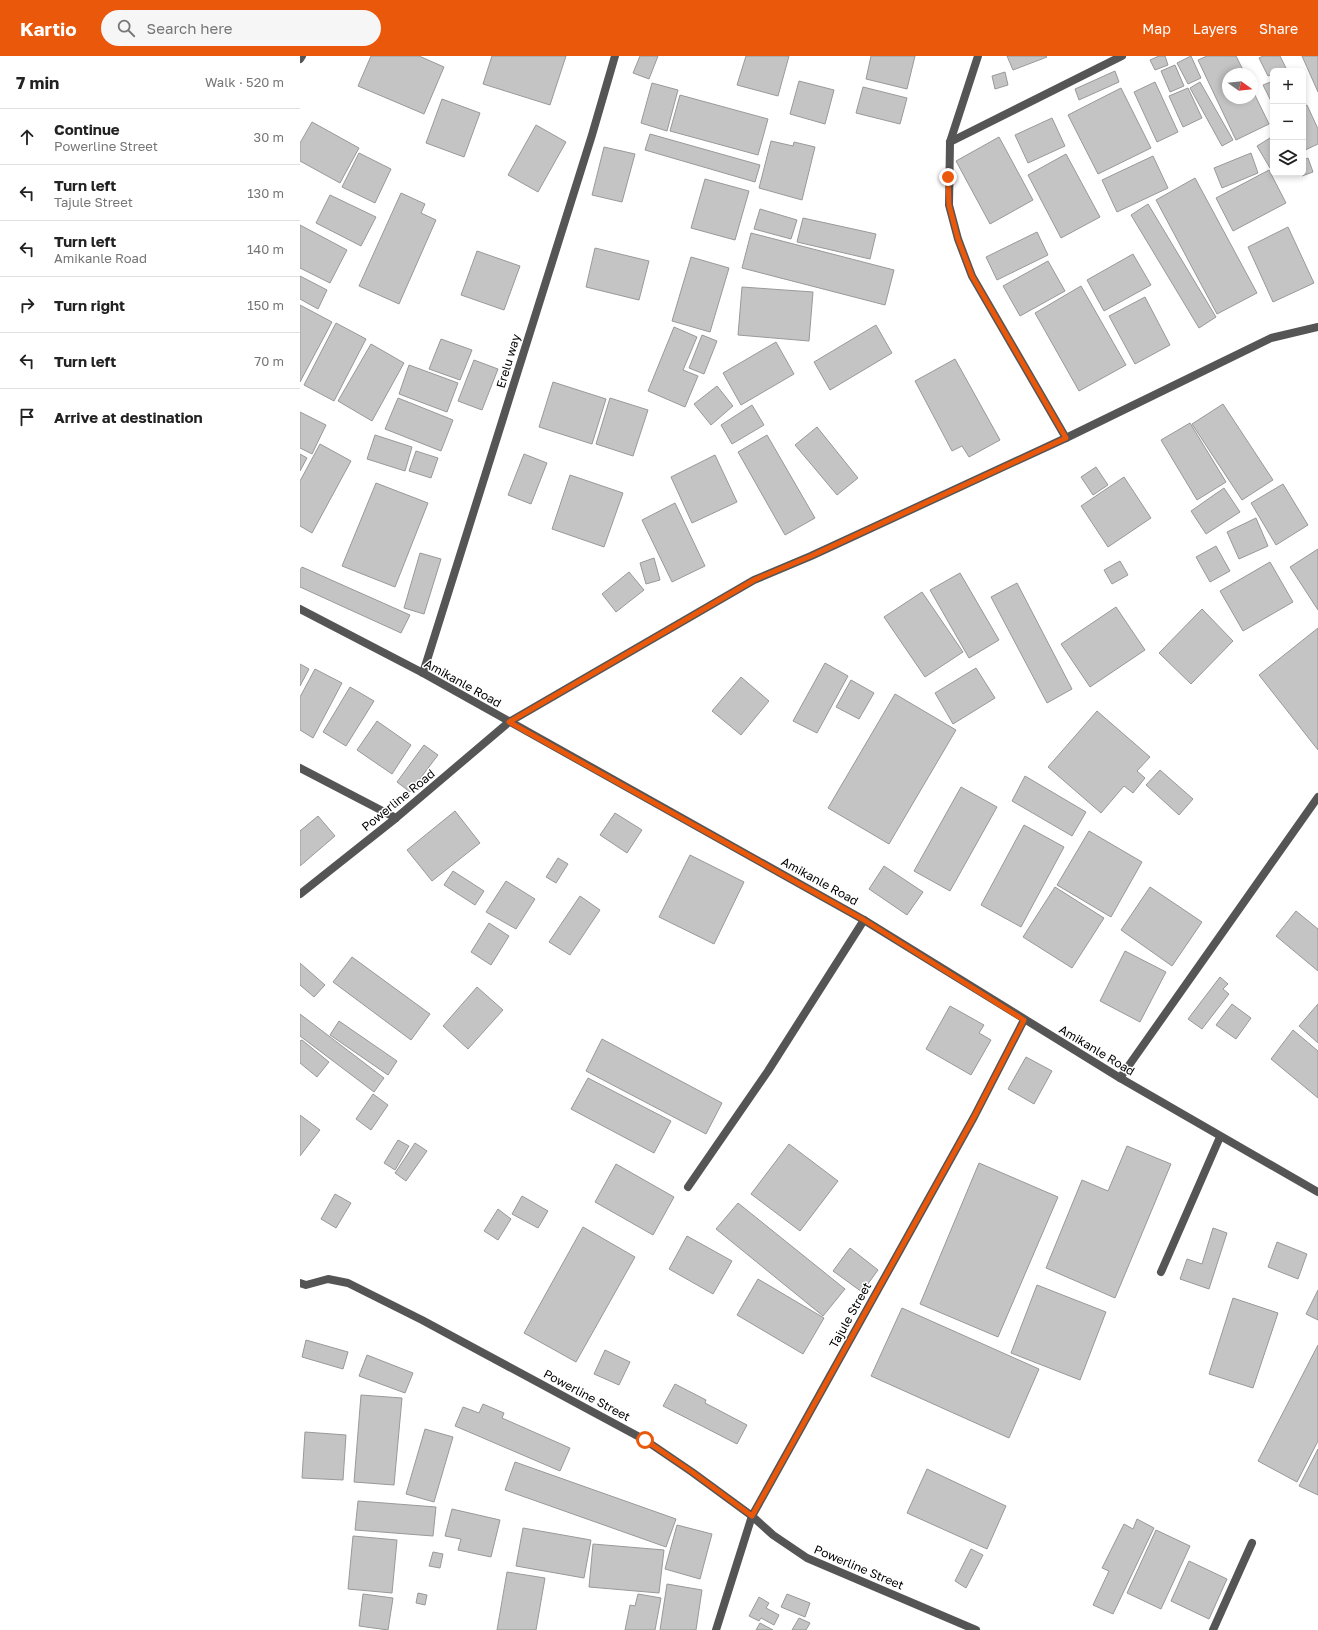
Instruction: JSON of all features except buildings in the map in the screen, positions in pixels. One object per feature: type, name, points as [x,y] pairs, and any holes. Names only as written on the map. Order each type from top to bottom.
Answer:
[{"type":"street","name":"Erelu way","points":[[423,674],[615,56]]},
{"type":"street","points":[[978,56],[950,142],[949,205],[958,239],[972,276],[1066,438]]},
{"type":"street","points":[[950,142],[1122,56]]},
{"type":"street","name":"Powerline Road","points":[[300,894],[396,818],[509,722],[754,580],[1066,438],[1271,338],[1318,327]]},
{"type":"street","name":"Amikanle Road","points":[[300,609],[423,674],[864,920],[1120,1078],[1220,1137],[1318,1192]]},
{"type":"street","points":[[300,768],[396,818]]},
{"type":"street","points":[[1120,1078],[1318,797]]},
{"type":"street","points":[[688,1187],[768,1071],[864,920]]},
{"type":"street","name":"Tajule Street","points":[[716,1630],[752,1516],[974,1117],[1024,1020]]},
{"type":"street","points":[[1161,1272],[1220,1137]]},
{"type":"street","name":"Powerline Street","points":[[300,1283],[306,1285],[328,1279],[348,1283],[422,1320],[645,1440],[752,1516],[773,1536],[807,1558],[976,1630]]},
{"type":"street","points":[[1213,1630],[1252,1543]]},
{"type":"route","points":[[645,1440],[752,1516],[974,1117],[1024,1020],[864,920],[509,722],[754,580],[811,556],[1066,438],[972,276],[958,239],[949,205],[948,177]]}]
